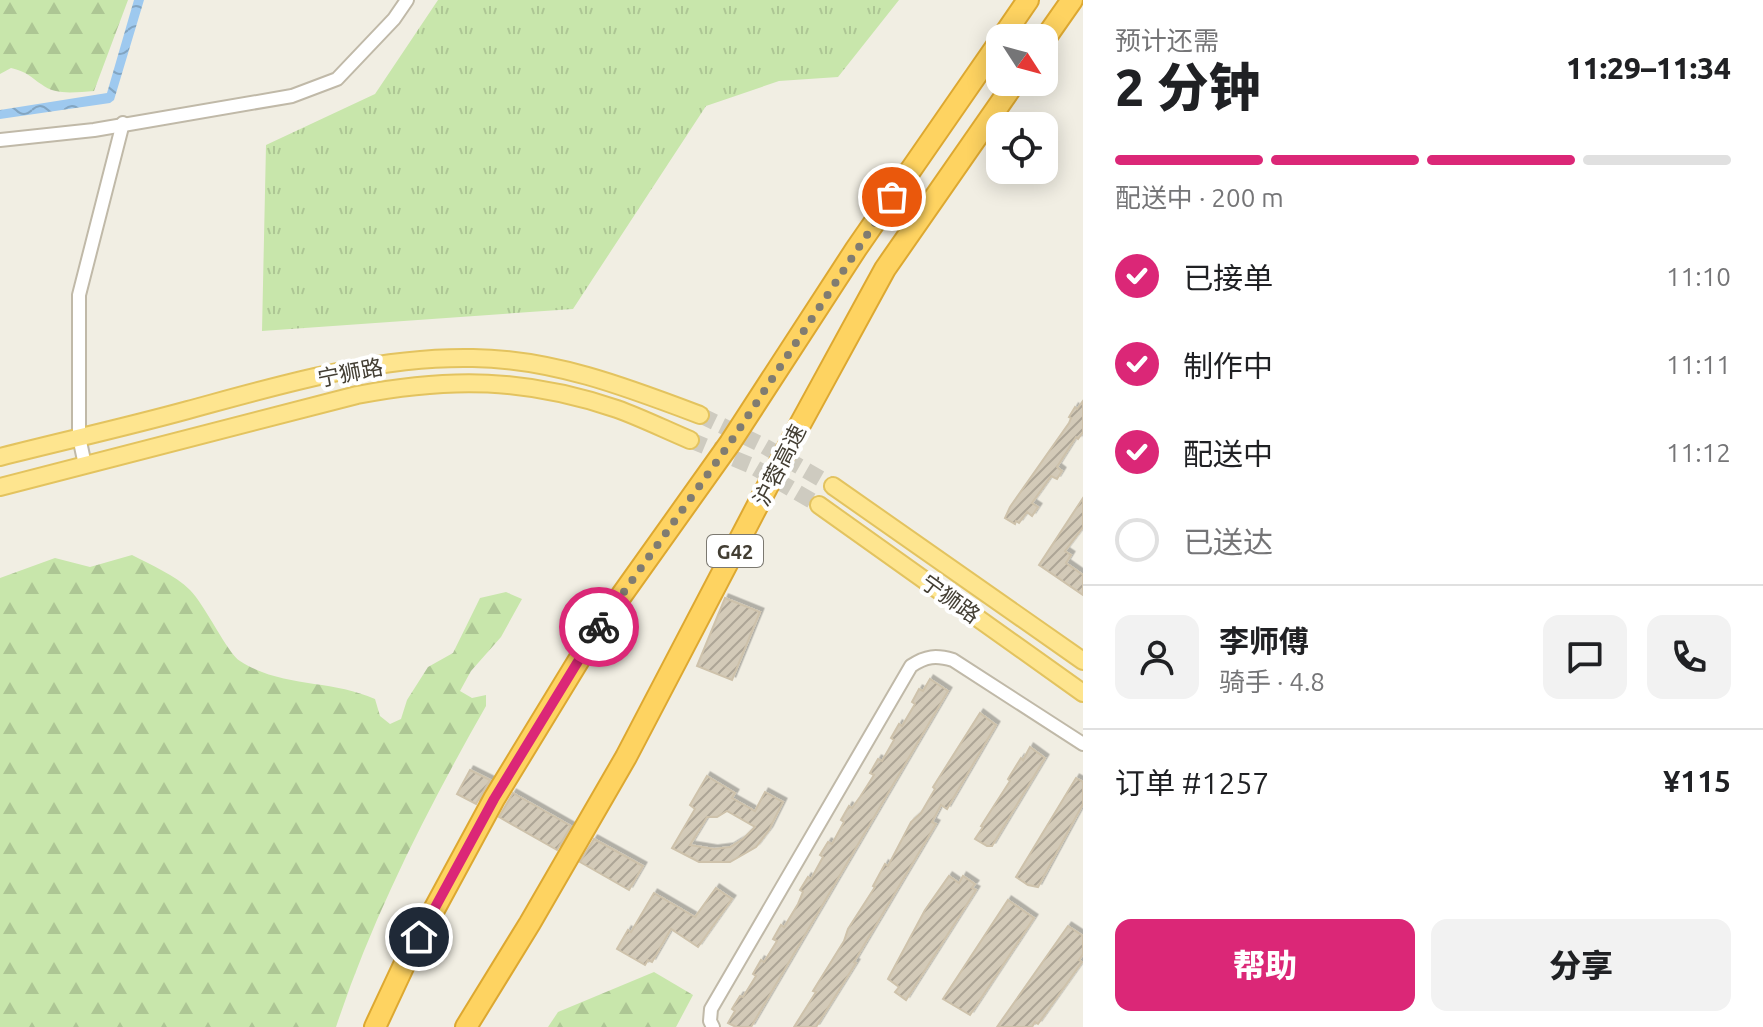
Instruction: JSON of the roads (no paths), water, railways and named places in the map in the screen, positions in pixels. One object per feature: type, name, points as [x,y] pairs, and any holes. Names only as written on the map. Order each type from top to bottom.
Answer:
[{"type":"highway","name":"G42","points":[[1011,24],[1028,0]]},
{"type":"highway","points":[[1055,24],[1072,0]]},
{"type":"highway","name":"G42","points":[[375,1027],[404,965],[494,799],[599,627],[723,454],[856,249],[986,61]]},
{"type":"highway","name":"沪蓉高速","points":[[466,1027],[626,757],[885,269],[1005,96]]},
{"type":"main road","name":"宁狮路","points":[[0,457],[273,388],[416,359],[474,358],[548,366],[610,381],[700,415]]},
{"type":"main road","name":"宁狮路","points":[[0,487],[357,395],[411,385],[465,382],[548,390],[617,409],[690,440]]},
{"type":"main road","name":"宁狮路","points":[[833,486],[1083,661]]},
{"type":"main road","name":"宁狮路","points":[[819,505],[1083,693]]},
{"type":"street","points":[[0,140],[94,130],[292,96],[337,79],[394,19],[407,0]]},
{"type":"street","points":[[85,465],[79,437],[79,295],[123,123]]},
{"type":"street","points":[[713,1027],[711,1009],[911,666],[923,658],[939,656],[953,660],[1083,744]]},
{"type":"water","points":[[134,0],[144,0],[114,100],[0,119],[0,110],[107,93]]},
{"type":"tunnel","points":[[700,415],[764,446],[833,486]]},
{"type":"tunnel","points":[[690,440],[752,466],[819,505]]}]
